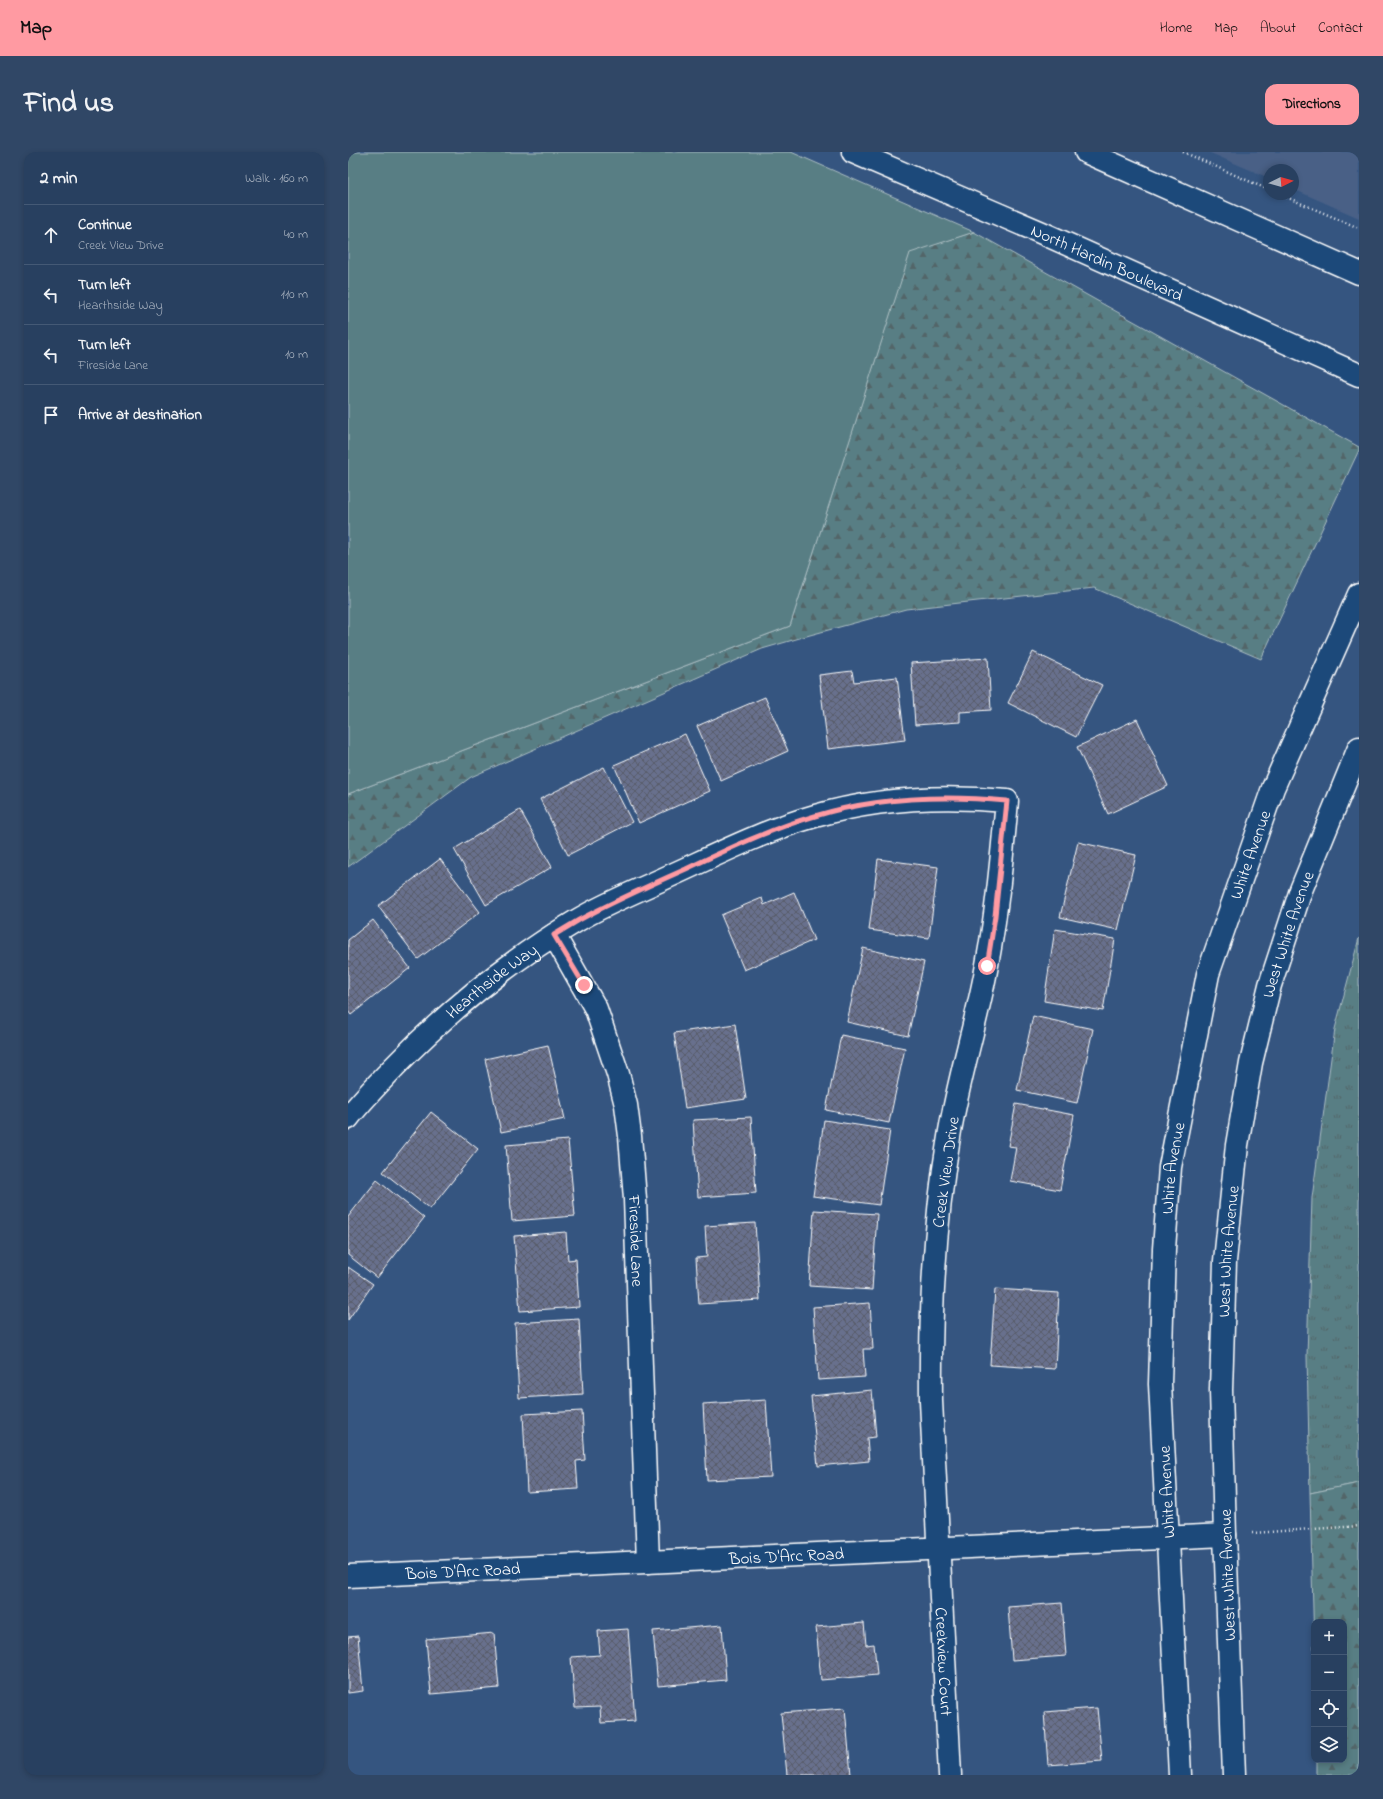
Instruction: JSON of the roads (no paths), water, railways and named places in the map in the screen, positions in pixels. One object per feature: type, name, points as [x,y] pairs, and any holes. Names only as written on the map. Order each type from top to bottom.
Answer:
[{"type":"street","name":"North Hardin Boulevard","points":[[853,152],[1040,232],[1359,375]]},
{"type":"street","points":[[1086,152],[1359,273]]},
{"type":"street","name":"White Avenue","points":[[1180,1775],[1160,1384],[1164,1242],[1170,1167],[1206,982],[1273,788],[1359,594]]},
{"type":"street","name":"West White Avenue","points":[[1234,1775],[1221,1390],[1225,1261],[1238,1145],[1251,1063],[1270,985],[1301,890],[1359,748]]},
{"type":"street","name":"Hearthside Way","points":[[348,1118],[417,1043],[448,1014],[513,962],[554,935],[604,906],[739,844],[782,827],[816,816],[863,805],[914,799],[969,797],[1007,801]]},
{"type":"street","name":"Creek View Drive","points":[[937,1548],[930,1357],[935,1242],[957,1088],[987,966],[995,916],[1007,801]]},
{"type":"street","name":"Fireside Lane","points":[[554,935],[596,1009],[618,1074],[628,1121],[635,1199],[648,1562]]},
{"type":"street","name":"Bois D'Arc Road","points":[[348,1576],[1225,1536]]},
{"type":"street","name":"Creekview Court","points":[[937,1548],[950,1775]]}]
